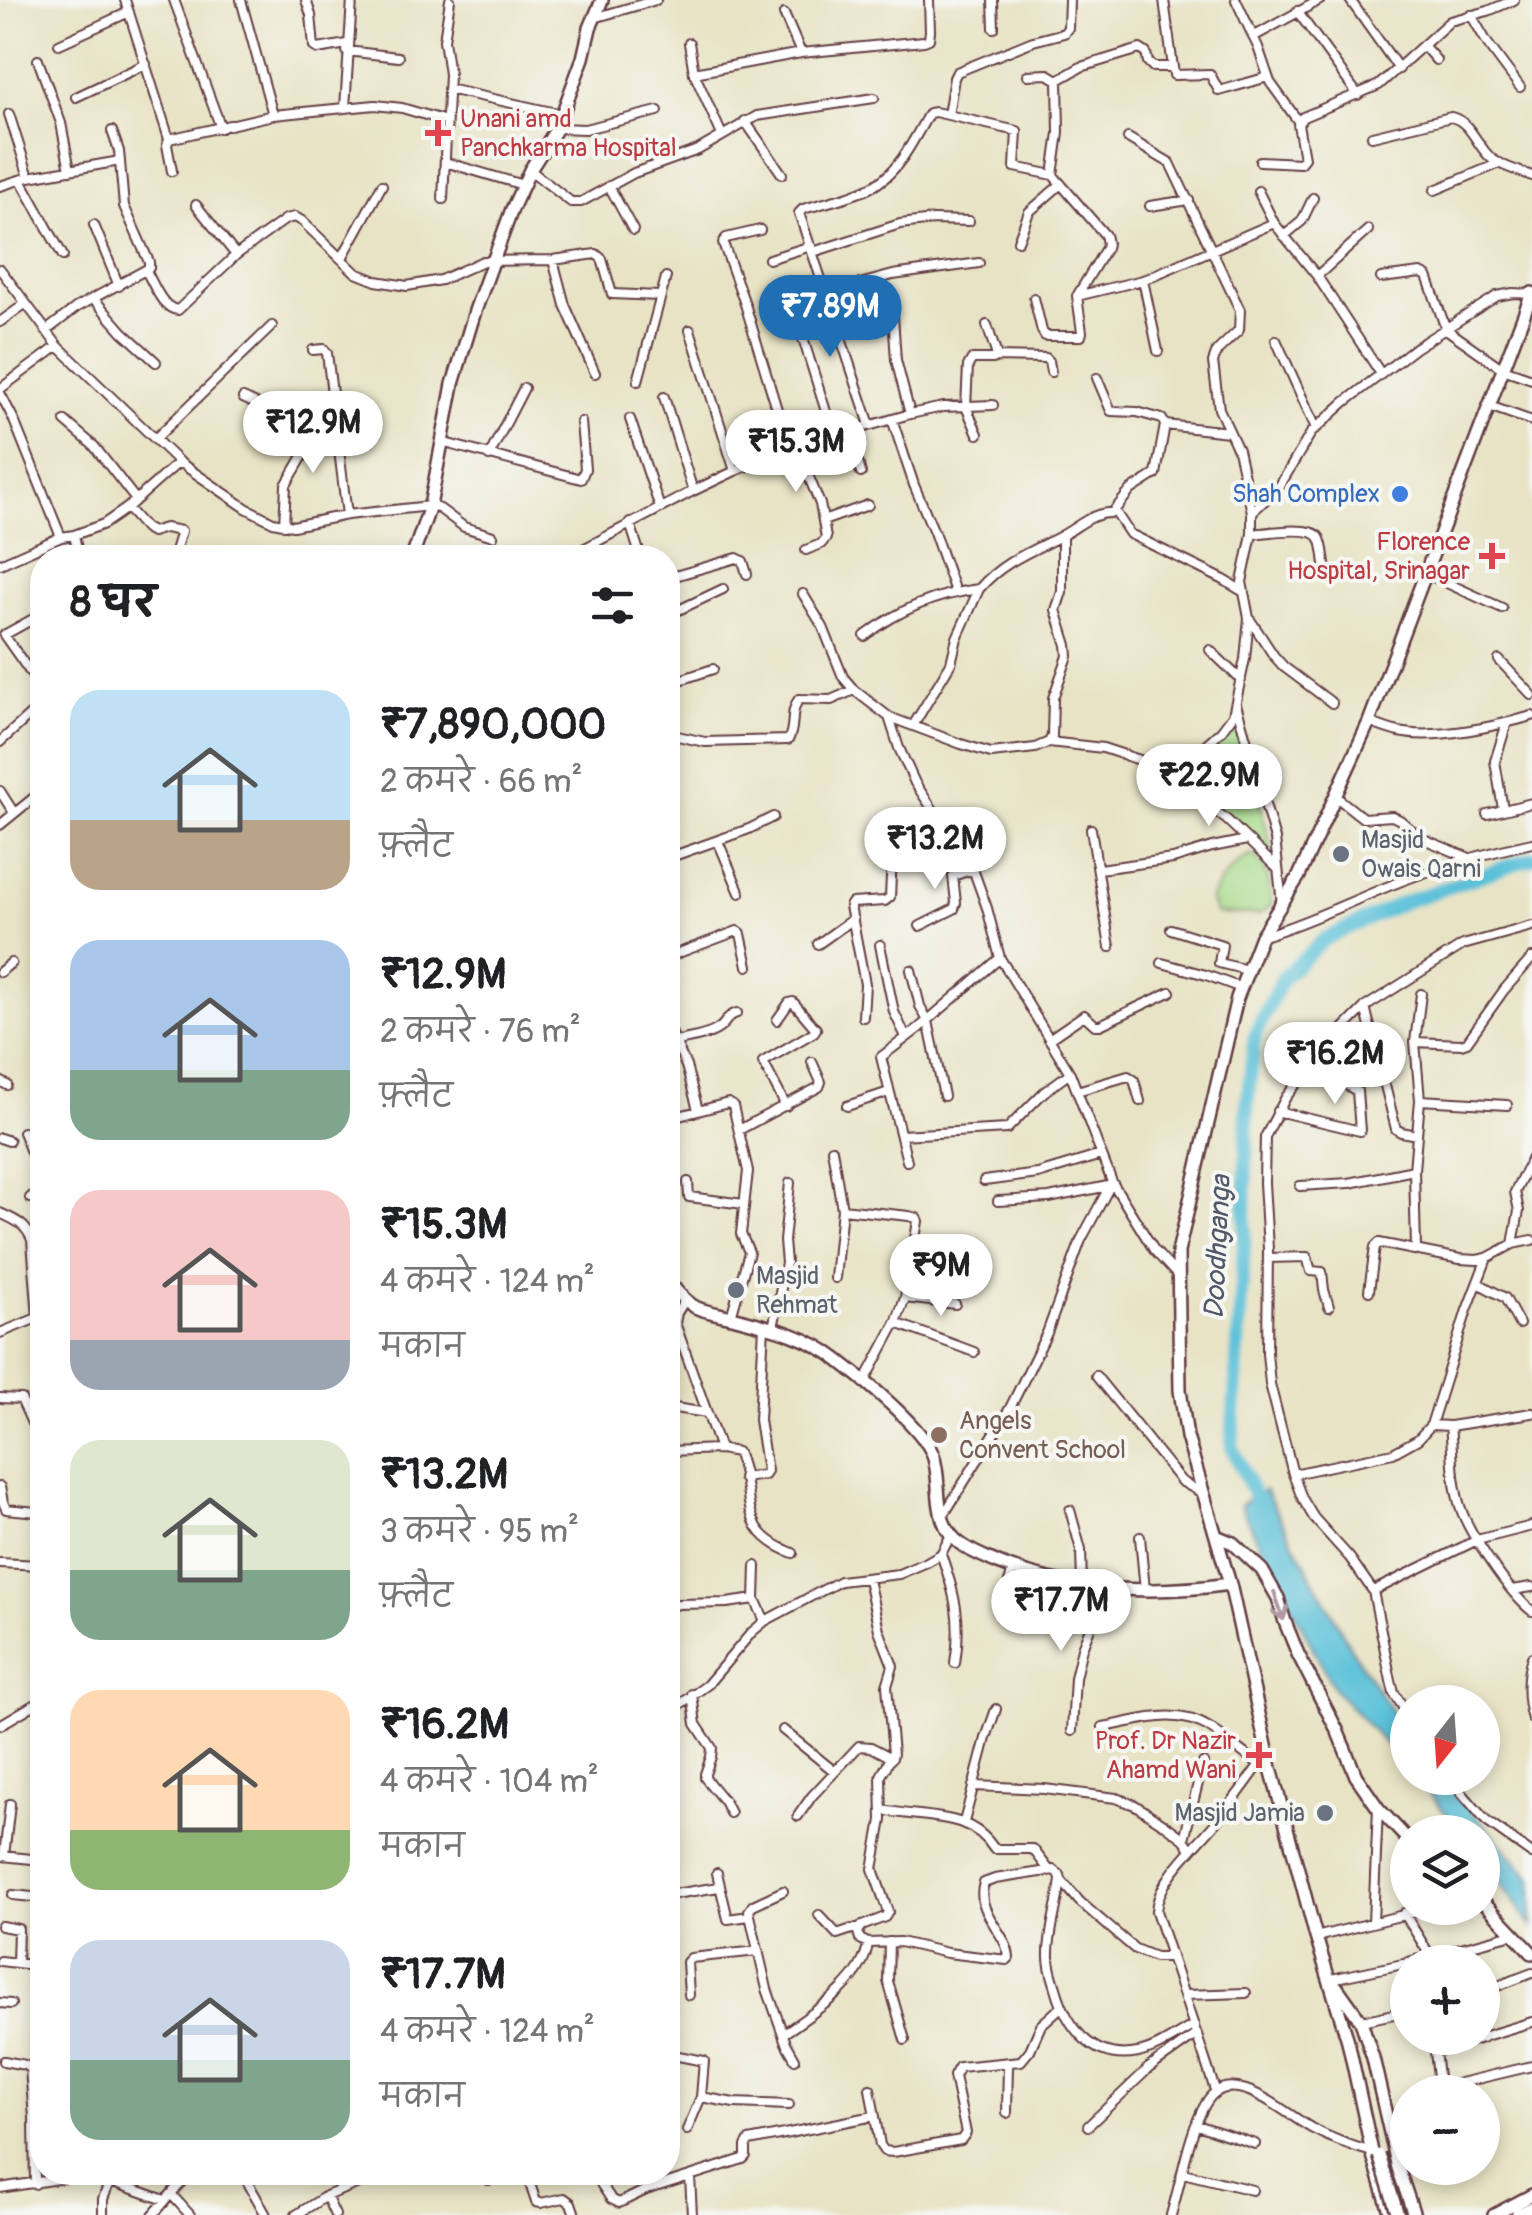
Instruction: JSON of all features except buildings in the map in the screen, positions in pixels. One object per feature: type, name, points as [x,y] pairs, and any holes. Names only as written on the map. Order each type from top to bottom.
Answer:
[{"type":"main road","points":[[416,545],[430,506],[453,384],[475,310],[523,185],[557,128],[602,0]]},
{"type":"main road","points":[[1412,2209],[1393,2214],[1375,2153],[1356,2049],[1348,2041],[1265,1766],[1230,1584],[1187,1437],[1180,1390],[1178,1252],[1240,988],[1262,936],[1299,876],[1369,722],[1503,369],[1527,324],[1532,294]]},
{"type":"main road","points":[[680,1294],[697,1308],[803,1338],[836,1358],[906,1418],[935,1460],[938,1498],[951,1535],[975,1552],[1013,1569],[1082,1586],[1146,1590],[1230,1584]]},
{"type":"main road","points":[[1216,1536],[1233,1543],[1262,1570],[1356,1776],[1390,1821]]},
{"type":"main road","points":[[1500,1920],[1532,1953]]},
{"type":"main road","points":[[1330,1979],[1360,2021],[1390,2118]]},
{"type":"main road","points":[[1494,2215],[1532,2198]]},
{"type":"main road","points":[[1502,2215],[1532,2198]]},
{"type":"main road","points":[[1517,2215],[1532,2208]]},
{"type":"street","points":[[124,0],[170,139]]},
{"type":"street","points":[[174,0],[221,128]]},
{"type":"street","points":[[241,0],[273,115]]},
{"type":"street","points":[[306,0],[314,48],[347,47],[398,58]]},
{"type":"street","points":[[345,108],[352,0]]},
{"type":"street","points":[[443,199],[449,68],[444,40],[450,0]]},
{"type":"street","points":[[594,18],[656,0]]},
{"type":"street","points":[[694,72],[801,53],[926,40],[930,31],[929,0]]},
{"type":"street","points":[[993,0],[994,28]]},
{"type":"street","points":[[948,115],[957,72],[1066,31],[1069,0]]},
{"type":"street","points":[[1164,0],[1173,73],[1177,76],[1210,74],[1219,91],[1268,77]]},
{"type":"street","points":[[1236,0],[1268,77],[1298,121],[1303,161],[1260,161]]},
{"type":"street","points":[[1253,37],[1320,0]]},
{"type":"street","points":[[1350,0],[1399,69]]},
{"type":"street","points":[[1298,121],[1379,85],[1450,21],[1514,0]]},
{"type":"street","points":[[1297,11],[1358,95]]},
{"type":"street","points":[[60,44],[129,12]]},
{"type":"street","points":[[784,14],[801,53]]},
{"type":"street","points":[[1471,14],[1520,88]]},
{"type":"street","points":[[689,43],[694,72],[722,136]]},
{"type":"street","points":[[1423,45],[1436,60]]},
{"type":"street","points":[[1058,80],[1081,67],[1140,50],[1145,51],[1153,67],[1172,67]]},
{"type":"street","points":[[38,60],[61,123],[70,170]]},
{"type":"street","points":[[76,97],[146,64]]},
{"type":"street","points":[[1028,75],[1048,74],[1058,80]]},
{"type":"street","points":[[1053,175],[1058,144],[1058,80]]},
{"type":"street","points":[[448,89],[562,114]]},
{"type":"street","points":[[530,170],[574,203],[581,202],[634,173],[698,150],[745,121],[874,98]]},
{"type":"street","points":[[172,171],[166,145],[170,139],[273,115],[394,106],[446,121]]},
{"type":"street","points":[[557,128],[584,129],[658,111]]},
{"type":"street","points":[[870,424],[800,211],[876,184],[904,155],[929,113],[1014,130],[1018,134],[1015,167],[1053,175],[1105,235],[1108,243],[1077,296],[1082,332],[1078,337],[1043,334],[1034,298]]},
{"type":"street","points":[[10,114],[25,178],[63,256]]},
{"type":"street","points":[[1372,136],[1456,118],[1490,157],[1532,176]]},
{"type":"street","points":[[745,121],[782,174]]},
{"type":"street","points":[[46,331],[94,298],[146,271],[149,262],[122,196],[120,161],[112,130]]},
{"type":"street","points":[[1128,138],[1170,163],[1240,310],[1239,330],[1213,358],[1220,410],[1240,456],[1252,512],[1252,534],[1243,572],[1249,618],[1240,680],[1233,715],[1221,732],[1186,760],[1166,769]]},
{"type":"street","points":[[0,186],[120,161]]},
{"type":"street","points":[[444,162],[523,185]]},
{"type":"street","points":[[1435,190],[1500,163]]},
{"type":"street","points":[[1018,241],[1030,212],[1062,184]]},
{"type":"street","points":[[342,258],[382,185]]},
{"type":"street","points":[[609,186],[634,230]]},
{"type":"street","points":[[1258,191],[1274,223],[1317,276],[1381,374]]},
{"type":"street","points":[[1284,236],[1302,221],[1313,198]]},
{"type":"street","points":[[1150,206],[1189,200]]},
{"type":"street","points":[[196,205],[236,255]]},
{"type":"street","points":[[146,271],[167,307],[178,310],[236,255],[295,216],[362,276],[407,286],[441,280],[494,259],[553,260],[598,254],[612,294],[660,296]]},
{"type":"street","points":[[770,259],[900,224],[934,220],[969,222]]},
{"type":"street","points":[[1077,296],[1143,280],[1274,223]]},
{"type":"street","points":[[94,224],[119,286]]},
{"type":"street","points":[[760,230],[726,238],[723,244],[793,448],[820,504],[825,540],[806,550]]},
{"type":"street","points":[[1317,276],[1368,230]]},
{"type":"street","points":[[553,260],[566,305],[595,373]]},
{"type":"street","points":[[826,293],[893,275],[979,263]]},
{"type":"street","points":[[0,268],[58,346],[179,462],[246,508],[284,525],[303,525],[347,515],[430,506],[464,528],[493,536]]},
{"type":"street","points":[[1381,278],[1427,276],[1446,328],[1503,369],[1532,379]]},
{"type":"street","points":[[638,382],[666,277]]},
{"type":"street","points":[[1143,280],[1158,351]]},
{"type":"street","points":[[789,294],[834,437]]},
{"type":"street","points":[[1252,512],[1278,486],[1316,428],[1381,374],[1497,296],[1532,294]]},
{"type":"street","points":[[94,298],[156,362]]},
{"type":"street","points":[[0,322],[25,304]]},
{"type":"street","points":[[894,316],[896,360],[910,414]]},
{"type":"street","points":[[987,325],[996,358]]},
{"type":"street","points":[[155,439],[272,326]]},
{"type":"street","points":[[690,330],[735,471]]},
{"type":"street","points":[[1276,340],[1316,428]]},
{"type":"street","points":[[58,346],[0,392],[60,537]]},
{"type":"street","points":[[314,350],[327,351],[347,515]]},
{"type":"street","points":[[978,434],[966,405],[970,360],[1044,357],[1049,361],[1050,372]]},
{"type":"street","points":[[1097,378],[1111,411],[1149,414],[1162,419],[1164,426],[1156,474],[1131,490],[1112,512]]},
{"type":"street","points":[[489,456],[524,388]]},
{"type":"street","points":[[664,397],[693,491]]},
{"type":"street","points":[[244,398],[289,419],[336,422]]},
{"type":"street","points":[[590,545],[693,491],[793,448],[910,414],[992,405]]},
{"type":"street","points":[[1489,406],[1532,421]]},
{"type":"street","points":[[630,418],[660,508]]},
{"type":"street","points":[[892,419],[955,592]]},
{"type":"street","points":[[65,421],[94,446],[136,500]]},
{"type":"street","points":[[284,525],[286,485],[317,422]]},
{"type":"street","points":[[441,442],[580,479],[585,469],[582,422]]},
{"type":"street","points":[[1164,426],[1229,432]]},
{"type":"street","points":[[850,432],[861,474]]},
{"type":"street","points":[[39,545],[104,524],[179,462]]},
{"type":"street","points":[[823,521],[868,505]]},
{"type":"street","points":[[127,508],[152,532],[165,528],[181,531],[177,545]]},
{"type":"street","points":[[914,724],[951,663],[959,632],[978,589],[1018,556],[1062,536],[1094,515],[1118,514],[1130,534],[1244,592]]},
{"type":"street","points":[[630,523],[636,545]]},
{"type":"street","points":[[1252,534],[1296,530],[1314,533],[1320,539],[1326,570]]},
{"type":"street","points":[[74,535],[76,545]]},
{"type":"street","points":[[1049,742],[1054,698],[1068,656],[1056,610],[1062,592],[1062,536]]},
{"type":"street","points":[[0,564],[30,549]]},
{"type":"street","points":[[680,575],[737,558],[742,560],[747,574]]},
{"type":"street","points":[[1426,574],[1502,608]]},
{"type":"street","points":[[864,636],[919,604],[978,589]]},
{"type":"street","points":[[680,610],[723,590]]},
{"type":"street","points":[[803,594],[854,690],[890,716],[991,752],[1035,748],[1049,742],[1103,748],[1166,769],[1277,868]]},
{"type":"street","points":[[1249,618],[1274,656],[1332,703]]},
{"type":"street","points":[[30,621],[2,636],[30,673]]},
{"type":"street","points":[[1210,650],[1240,680]]},
{"type":"street","points":[[1498,660],[1532,695]]},
{"type":"street","points":[[680,680],[713,669]]},
{"type":"street","points":[[680,737],[705,742],[784,741],[790,738],[792,714],[799,699],[831,700],[854,690]]},
{"type":"street","points":[[1236,704],[1275,839],[1282,904]]},
{"type":"street","points":[[0,742],[30,715]]},
{"type":"street","points":[[890,716],[906,766],[973,868],[1000,958],[1070,1073],[1110,1184],[1154,1250],[1177,1275]]},
{"type":"street","points":[[1369,722],[1410,734],[1464,730],[1532,716]]},
{"type":"street","points":[[1503,809],[1495,761],[1506,723]]},
{"type":"street","points":[[0,791],[14,813]]},
{"type":"street","points":[[1335,796],[1360,816],[1392,816],[1422,838],[1468,857]]},
{"type":"street","points":[[0,825],[30,800]]},
{"type":"street","points":[[1486,814],[1532,803]]},
{"type":"street","points":[[863,1017],[865,984],[851,904],[885,901],[890,897],[894,832],[936,816]]},
{"type":"street","points":[[680,854],[774,817]]},
{"type":"street","points":[[1091,829],[1110,947]]},
{"type":"street","points":[[1098,869],[1182,858],[1247,840]]},
{"type":"street","points":[[718,841],[740,893]]},
{"type":"street","points":[[1262,936],[1468,857],[1532,843]]},
{"type":"street","points":[[920,926],[952,912],[956,903],[953,876],[973,868]]},
{"type":"street","points":[[818,944],[853,919]]},
{"type":"street","points":[[1392,1685],[1373,1591],[1306,1507],[1292,1474],[1268,1369],[1264,1144],[1286,1097],[1365,1006],[1463,945],[1532,926]]},
{"type":"street","points":[[1171,928],[1222,944],[1220,963],[1247,970]]},
{"type":"street","points":[[680,952],[737,931],[748,966]]},
{"type":"street","points":[[880,946],[896,1019],[906,1037]]},
{"type":"street","points":[[907,1161],[881,1057],[1000,958]]},
{"type":"street","points":[[1415,1042],[1467,1042],[1532,958]]},
{"type":"street","points":[[0,972],[11,963]]},
{"type":"street","points":[[1162,963],[1240,988]]},
{"type":"street","points":[[911,970],[928,1021],[944,1096]]},
{"type":"street","points":[[865,984],[887,984]]},
{"type":"street","points":[[1050,1038],[1084,1015],[1100,1025],[1170,992]]},
{"type":"street","points":[[1416,1249],[1414,1170],[1420,1100],[1415,1042],[1421,994]]},
{"type":"street","points":[[778,1020],[793,1002],[816,1029],[763,1062],[786,1106]]},
{"type":"street","points":[[1365,1006],[1396,1128],[1417,1135]]},
{"type":"street","points":[[680,1040],[721,1028],[727,1018],[737,1013]]},
{"type":"street","points":[[680,1053],[698,1110]]},
{"type":"street","points":[[739,1130],[820,1086],[812,1062]]},
{"type":"street","points":[[1277,1111],[1360,1131],[1357,1091],[1312,1065]]},
{"type":"street","points":[[901,1134],[1007,1129],[1044,1092],[1070,1073]]},
{"type":"street","points":[[1077,1092],[1128,1076],[1134,1080],[1140,1101]]},
{"type":"street","points":[[847,1106],[889,1092]]},
{"type":"street","points":[[1420,1100],[1507,1105]]},
{"type":"street","points":[[680,1115],[730,1104],[739,1130],[748,1171],[742,1234],[749,1252],[731,1317]]},
{"type":"street","points":[[24,1132],[30,1149]]},
{"type":"street","points":[[832,1149],[842,1210],[834,1278]]},
{"type":"street","points":[[984,1181],[1038,1174],[1101,1155]]},
{"type":"street","points":[[1513,1244],[1520,1211],[1515,1192],[1532,1158]]},
{"type":"street","points":[[1300,1186],[1348,1183],[1414,1170]]},
{"type":"street","points":[[688,1182],[689,1198],[744,1204]]},
{"type":"street","points":[[743,1478],[767,1472],[760,1432],[768,1327],[786,1264],[784,1241],[790,1183]]},
{"type":"street","points":[[998,1201],[1049,1198],[1110,1184]]},
{"type":"street","points":[[942,1516],[1010,1408],[1047,1334],[1081,1240],[1110,1184]]},
{"type":"street","points":[[842,1210],[917,1218],[905,1298],[864,1383]]},
{"type":"street","points":[[0,1213],[17,1221],[30,1235]]},
{"type":"street","points":[[1369,1291],[1377,1244],[1383,1242],[1460,1259],[1487,1258],[1513,1244],[1532,1240]]},
{"type":"street","points":[[1268,1258],[1307,1257],[1310,1271],[1322,1272],[1328,1307]]},
{"type":"street","points":[[1292,1474],[1393,1452],[1418,1439],[1431,1424],[1487,1258]]},
{"type":"street","points":[[1478,1283],[1504,1298],[1519,1324]]},
{"type":"street","points":[[905,1298],[955,1304]]},
{"type":"street","points":[[680,1309],[685,1300]]},
{"type":"street","points":[[0,1333],[30,1321]]},
{"type":"street","points":[[896,1323],[974,1352]]},
{"type":"street","points":[[680,1337],[720,1450]]},
{"type":"street","points":[[1096,1376],[1181,1481],[1204,1494]]},
{"type":"street","points":[[0,1398],[22,1399],[30,1417]]},
{"type":"street","points":[[680,1409],[707,1413]]},
{"type":"street","points":[[1431,1424],[1450,1426],[1532,1412]]},
{"type":"street","points":[[1450,1426],[1458,1497],[1465,1520],[1512,1590],[1532,1611]]},
{"type":"street","points":[[680,1451],[737,1452],[755,1527],[775,1544],[794,1553]]},
{"type":"street","points":[[0,1488],[6,1508],[30,1511]]},
{"type":"street","points":[[1070,1510],[1082,1550],[1082,1586]]},
{"type":"street","points":[[1373,1591],[1478,1540],[1532,1526]]},
{"type":"street","points":[[680,1703],[707,1685],[764,1621],[835,1583],[906,1571],[941,1554],[951,1535]]},
{"type":"street","points":[[1140,1537],[1146,1590]]},
{"type":"street","points":[[941,1554],[956,1604],[955,1663]]},
{"type":"street","points":[[0,1563],[30,1564]]},
{"type":"street","points":[[756,1566],[756,1600],[764,1621]]},
{"type":"street","points":[[1001,1609],[1013,1569]]},
{"type":"street","points":[[819,1915],[836,1934],[859,1929],[888,1912],[873,1869],[883,1810],[881,1776],[894,1750],[887,1686],[893,1664],[879,1630],[868,1578]]},
{"type":"street","points":[[1512,1590],[1532,1587]]},
{"type":"street","points":[[1072,1731],[1075,1678],[1082,1648],[1106,1588]]},
{"type":"street","points":[[680,1604],[756,1600]]},
{"type":"street","points":[[1532,1657],[1528,1706],[1532,1719]]},
{"type":"street","points":[[692,1694],[696,1724],[712,1748],[704,1774],[730,1813]]},
{"type":"street","points":[[0,1724],[30,1707]]},
{"type":"street","points":[[964,1822],[996,1709]]},
{"type":"street","points":[[1102,1726],[1136,1722],[1150,1716],[1180,1717],[1209,1727],[1238,1751],[1265,1766],[1191,1849],[1156,1902],[1215,2090]]},
{"type":"street","points":[[783,1730],[834,1771]]},
{"type":"street","points":[[798,1816],[859,1746],[876,1748],[892,1758]]},
{"type":"street","points":[[1184,1839],[1203,1763]]},
{"type":"street","points":[[973,1786],[1116,1798],[1141,1808],[1184,1839],[1191,1849]]},
{"type":"street","points":[[1464,1795],[1486,1821],[1532,1854]]},
{"type":"street","points":[[10,1804],[2,1856],[30,1859]]},
{"type":"street","points":[[1374,1922],[1378,1808]]},
{"type":"street","points":[[883,1810],[964,1822],[986,1836],[996,1849],[1033,1848],[1049,1870]]},
{"type":"street","points":[[859,1929],[860,1939],[868,1943],[889,1942],[1007,1960],[1010,1952],[982,1899],[984,1883],[995,1878],[1058,1872],[1049,1954],[1061,2008],[1087,2044],[1119,2055],[1144,2052],[1195,2029]]},
{"type":"street","points":[[716,1873],[728,1919],[749,1916]]},
{"type":"street","points":[[1060,1880],[1135,1949],[1171,1958]]},
{"type":"street","points":[[680,1893],[719,1887]]},
{"type":"street","points":[[783,1891],[750,1907],[749,1916],[783,2034],[795,2059]]},
{"type":"street","points":[[13,1895],[30,1897]]},
{"type":"street","points":[[1316,1937],[1390,1917]]},
{"type":"street","points":[[1,1926],[18,1928],[17,1963]]},
{"type":"street","points":[[1479,1945],[1513,1934]]},
{"type":"street","points":[[889,1942],[888,1981],[904,2040]]},
{"type":"street","points":[[783,2034],[848,1982],[863,1964],[868,1943]]},
{"type":"street","points":[[689,1996],[688,1960],[758,1951]]},
{"type":"street","points":[[0,1961],[30,1965]]},
{"type":"street","points":[[1330,1979],[1390,1966]]},
{"type":"street","points":[[1500,1985],[1532,1972]]},
{"type":"street","points":[[1185,1996],[1246,1993]]},
{"type":"street","points":[[0,2003],[11,2004]]},
{"type":"street","points":[[870,2089],[882,2149],[888,2152],[961,2140],[966,2133],[954,2076],[958,2067],[1021,2062],[1040,2025],[1061,2008]]},
{"type":"street","points":[[1360,2021],[1390,2015]]},
{"type":"street","points":[[1500,2032],[1532,2022]]},
{"type":"street","points":[[1088,2126],[1195,2029]]},
{"type":"street","points":[[680,2056],[704,2061],[701,2098],[687,2130]]},
{"type":"street","points":[[4,2061],[25,2064],[30,2069]]},
{"type":"street","points":[[1007,2113],[1008,2064]]},
{"type":"street","points":[[1498,2075],[1532,2066]]},
{"type":"street","points":[[1171,2215],[1197,2126],[1215,2090],[1230,2086],[1262,2097],[1317,2132],[1375,2153]]},
{"type":"street","points":[[701,2098],[790,2105]]},
{"type":"street","points":[[680,2180],[742,2159],[749,2141],[874,2116]]},
{"type":"street","points":[[1197,2126],[1256,2144]]},
{"type":"street","points":[[1183,2174],[1252,2190]]},
{"type":"street","points":[[690,2176],[692,2215]]},
{"type":"street","points":[[0,2188],[30,2185]]},
{"type":"street","points":[[103,2215],[108,2185]]},
{"type":"street","points":[[124,2185],[168,2197],[190,2215]]},
{"type":"street","points":[[153,2215],[179,2185]]},
{"type":"street","points":[[249,2185],[266,2215]]},
{"type":"street","points":[[296,2215],[354,2185]]},
{"type":"street","points":[[530,2185],[536,2202],[564,2198],[571,2203],[575,2215]]},
{"type":"street","points":[[602,2185],[610,2199],[619,2202],[665,2185]]},
{"type":"street","points":[[326,2196],[334,2215]]},
{"type":"green space","points":[[1240,723],[1273,854],[1267,855],[1219,807],[1176,779],[1176,772],[1195,763]]},
{"type":"green space","points":[[1253,855],[1266,871],[1272,905],[1260,914],[1216,914],[1210,899],[1218,885],[1233,867]]},
{"type":"water","points":[[1265,1490],[1353,1652],[1390,1709],[1390,1749],[1334,1689],[1240,1505]]},
{"type":"water","points":[[1431,1795],[1458,1795],[1476,1815],[1447,1815]]},
{"type":"water","points":[[1500,1843],[1532,1879],[1532,1926],[1500,1882]]},
{"type":"waterway","name":"Doodhganga","points":[[1262,1513],[1232,1447],[1245,1228],[1247,1106],[1255,1034],[1283,977],[1325,939],[1404,902],[1532,858]]},
{"type":"place","name":"Unani amd Panchkarma Hospital","points":[[438,133]]},
{"type":"place","name":"Shah Complex","points":[[1400,494]]},
{"type":"place","name":"Florence Hospital, Srinagar","points":[[1492,556]]},
{"type":"place","name":"Masjid Owais Qarni","points":[[1341,854]]},
{"type":"place","name":"Masjid Rehmat","points":[[736,1290]]},
{"type":"place","name":"Angels Convent School","points":[[939,1435]]},
{"type":"place","name":"Prof. Dr Nazir Ahamd Wani","points":[[1259,1755]]},
{"type":"place","name":"Masjid Jamia","points":[[1325,1813]]}]
